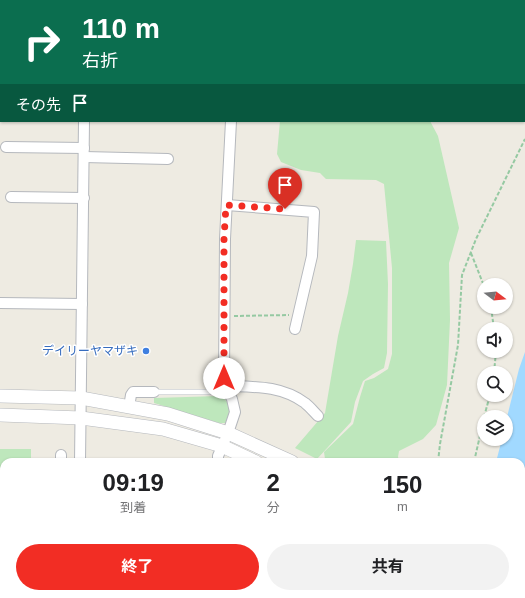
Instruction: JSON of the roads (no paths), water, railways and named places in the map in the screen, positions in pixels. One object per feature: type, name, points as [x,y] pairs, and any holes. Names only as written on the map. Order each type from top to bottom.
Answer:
[{"type":"street","points":[[80,458],[84,122]]},
{"type":"street","points":[[218,458],[235,412],[232,399],[226,389],[224,316],[224,239],[231,122]]},
{"type":"street","points":[[6,147],[168,159]]},
{"type":"street","points":[[11,197],[84,198]]},
{"type":"street","points":[[226,205],[314,212],[312,256],[295,329]]},
{"type":"street","points":[[0,303],[82,304]]},
{"type":"street","points":[[226,389],[263,387],[285,392],[305,404],[318,416]]},
{"type":"street","points":[[129,407],[133,392],[154,392]]},
{"type":"street","points":[[0,396],[81,398],[168,414],[228,433],[283,458]]},
{"type":"street","points":[[0,415],[81,418],[163,429],[222,446],[248,458]]},
{"type":"lane","points":[[154,392],[226,389]]},
{"type":"water","points":[[525,352],[525,458],[497,458],[500,446],[513,446],[513,410],[509,410],[511,402],[513,402],[513,393]]},
{"type":"place","name":"デイリーヤマザキ","points":[[146,351]]}]
